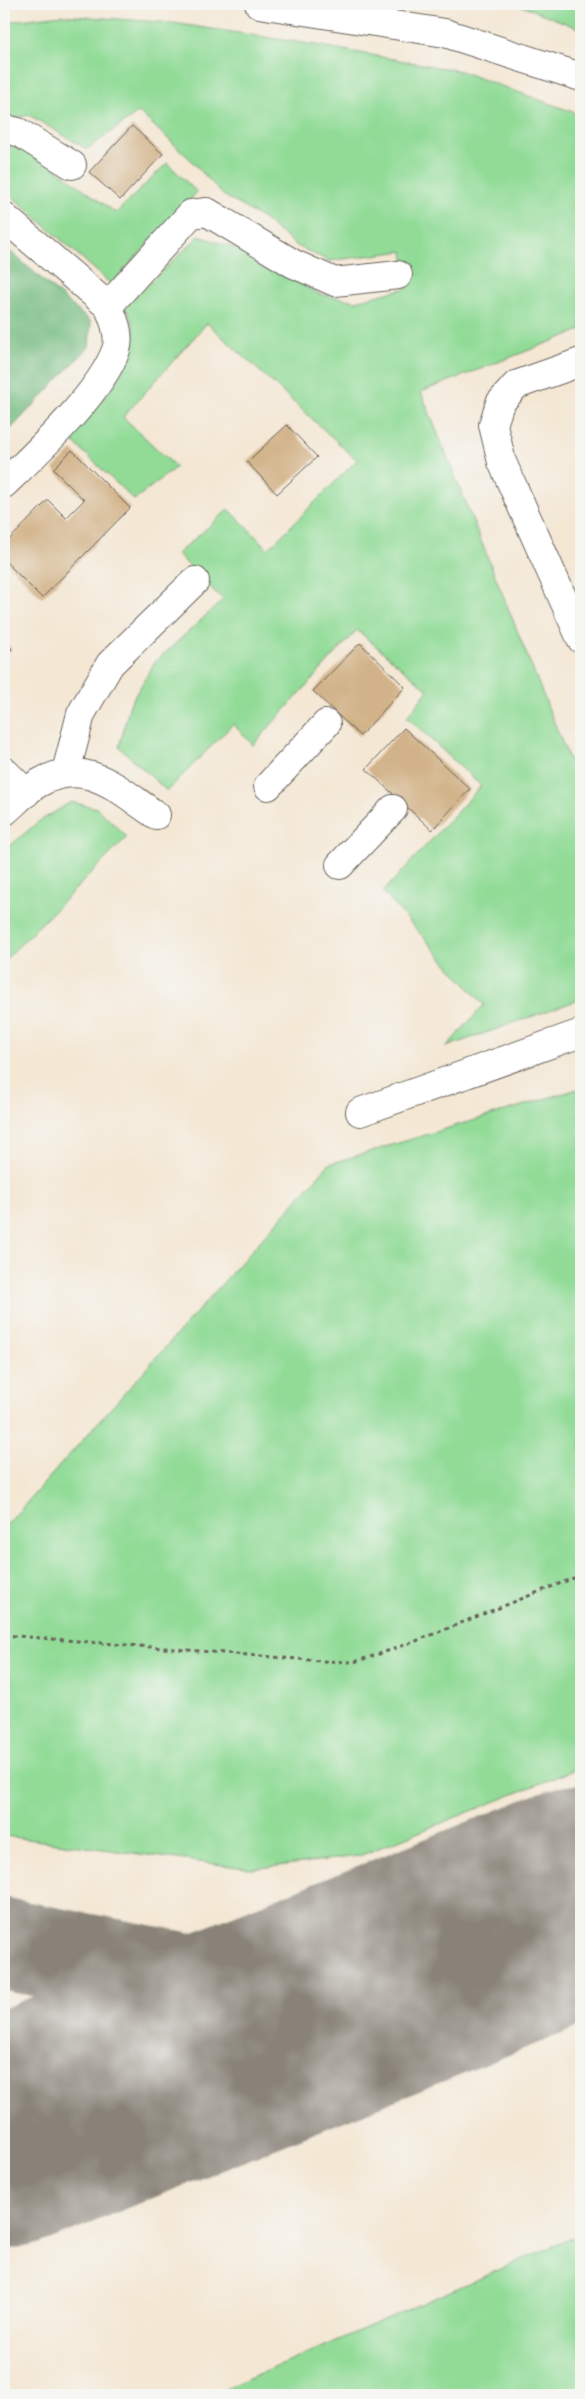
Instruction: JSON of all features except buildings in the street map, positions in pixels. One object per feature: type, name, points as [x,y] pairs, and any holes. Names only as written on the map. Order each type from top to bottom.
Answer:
[{"type":"street","points":[[260,4],[445,33],[581,77]]},
{"type":"street","points":[[4,129],[18,132],[72,165]]},
{"type":"street","points":[[108,306],[191,214],[207,212],[294,264],[335,282],[398,275]]},
{"type":"street","points":[[4,217],[108,306],[116,324],[116,348],[104,372],[77,409],[4,484]]},
{"type":"street","points":[[581,362],[516,385],[500,403],[493,425],[502,462],[581,639]]},
{"type":"street","points":[[66,772],[81,714],[110,664],[195,581]]},
{"type":"street","points":[[268,786],[326,724]]},
{"type":"street","points":[[4,771],[26,793]]},
{"type":"street","points":[[4,812],[39,783],[66,772],[96,775],[156,815]]},
{"type":"street","points":[[340,865],[393,809]]},
{"type":"street","points":[[360,1112],[581,1033]]},
{"type":"path","points":[[4,1635],[354,1662],[416,1641],[581,1575]]},
{"type":"green space","points":[[517,4],[581,4],[581,29]]},
{"type":"green space","points":[[62,15],[173,23],[310,44],[460,71],[581,115],[581,330],[421,392],[581,789],[581,999],[446,1047],[484,1005],[383,892],[481,786],[407,717],[428,690],[357,630],[253,745],[233,724],[167,791],[119,747],[130,704],[155,662],[223,600],[177,554],[229,509],[268,549],[357,460],[207,323],[123,417],[176,467],[134,500],[68,437],[102,400],[123,372],[134,341],[133,325],[125,307],[199,236],[232,247],[319,294],[356,301],[407,288],[403,251],[329,261],[297,246],[262,218],[223,195],[189,158],[139,112],[87,149],[29,115],[7,120],[4,118],[4,22]]},
{"type":"green space","points":[[4,141],[25,146],[116,213],[167,163],[197,192],[111,284],[4,189]]},
{"type":"green space","points":[[4,246],[91,322],[89,347],[4,436]]},
{"type":"green space","points":[[71,802],[97,808],[127,837],[4,961],[4,851],[38,822]]},
{"type":"green space","points":[[581,1088],[581,1767],[359,1856],[253,1869],[4,1836],[4,1528],[329,1164]]},
{"type":"green space","points":[[581,2234],[581,2395],[212,2395]]},
{"type":"taxiway","points":[[4,1944],[319,2004]]},
{"type":"runway","points":[[4,2133],[581,1901]]}]
